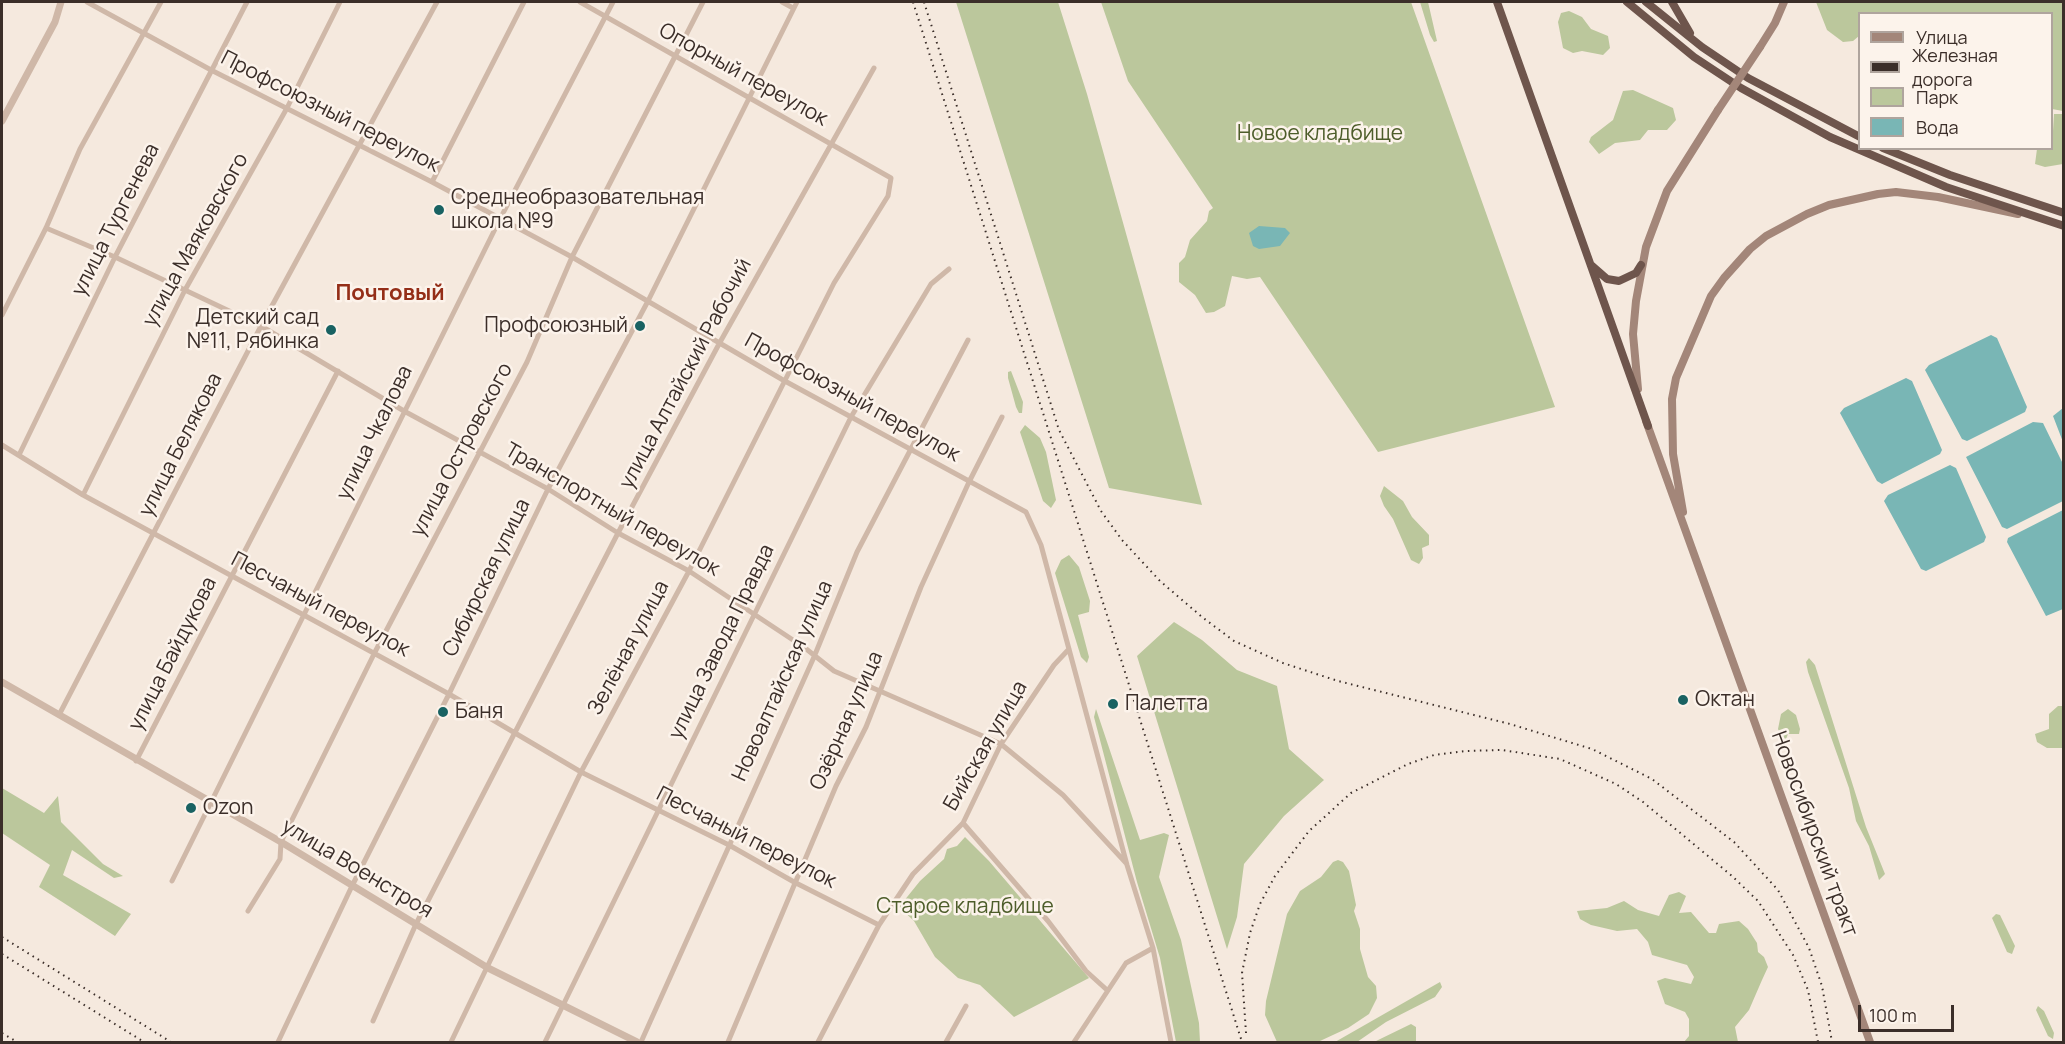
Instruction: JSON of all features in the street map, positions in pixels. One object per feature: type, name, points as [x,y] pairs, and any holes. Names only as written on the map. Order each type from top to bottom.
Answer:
[{"type":"highway","points":[[1497,2],[1648,426]]},
{"type":"highway","points":[[1627,2],[1694,57],[1741,88],[1794,118],[1880,161],[2035,218],[2064,226]]},
{"type":"highway","points":[[1646,2],[1702,47],[1756,83],[1858,137]]},
{"type":"highway","points":[[1672,2],[1685,27],[1702,47]]},
{"type":"highway","points":[[1888,150],[1950,176],[2064,213]]},
{"type":"highway","points":[[1586,257],[1599,274],[1619,280],[1636,273],[1641,266]]},
{"type":"main road","points":[[1688,537],[1648,426],[1637,387],[1633,355],[1636,301],[1641,266],[1651,228],[1667,191],[1760,47],[1784,2]]},
{"type":"main road","points":[[1688,537],[1672,454],[1671,399],[1676,378],[1696,325],[1711,296],[1750,249],[1766,236],[1828,205],[1896,192],[1938,196],[2035,218]]},
{"type":"main road","name":"Новосибирский тракт","points":[[1688,537],[1870,1042]]},
{"type":"street","points":[[2,121],[55,22],[61,2]]},
{"type":"street","name":"Профсоюзный переулок","points":[[87,2],[211,70],[432,182],[572,257],[783,380],[1019,508],[1029,517],[1041,544],[1069,649]]},
{"type":"street","points":[[2,315],[46,228],[80,149],[161,2]]},
{"type":"street","name":"улица Тургенева","points":[[19,455],[115,257],[246,2]]},
{"type":"street","name":"улица Маяковского","points":[[83,495],[185,290],[287,108],[340,2]]},
{"type":"street","name":"улица Белякова","points":[[58,715],[261,326],[437,2]]},
{"type":"street","points":[[432,182],[524,2]]},
{"type":"street","name":"Опорный переулок","points":[[580,2],[891,178]]},
{"type":"street","name":"улица Чкалова","points":[[172,881],[500,219],[613,2]]},
{"type":"street","name":"улица Островского","points":[[248,911],[280,859],[281,842],[375,652],[527,362],[572,257],[703,2]]},
{"type":"street","points":[[782,2],[793,8]]},
{"type":"street","name":"Сибирская улица","points":[[279,1042],[352,886],[549,489],[648,301],[797,2]]},
{"type":"street","name":"улица Алтайский Рабочий","points":[[373,1021],[416,924],[618,533],[719,344],[874,68]]},
{"type":"street","name":"Зелёная улица","points":[[451,1042],[580,771],[689,571],[783,380],[834,283],[888,196],[891,178]]},
{"type":"street","name":"Транспортный переулок","points":[[46,228],[115,257],[261,326],[404,411],[549,489],[618,533],[689,571],[805,648],[834,671],[1001,744],[1063,795],[1127,865]]},
{"type":"street","name":"улица Завода Правда","points":[[545,1042],[851,417],[931,284],[949,269]]},
{"type":"street","name":"Новоалтайская улица","points":[[639,1042],[814,657],[858,552],[968,340]]},
{"type":"street","name":"улица Байдукова","points":[[136,761],[339,371]]},
{"type":"street","name":"Озёрная улица","points":[[728,1042],[794,882],[881,693],[921,587],[969,482],[1002,417]]},
{"type":"street","name":"Песчаный переулок","points":[[2,446],[83,495],[375,652],[580,771],[729,845],[794,882],[879,925]]},
{"type":"street","points":[[1069,649],[1127,865],[1153,948],[1171,1042]]},
{"type":"street","name":"Бийская улица","points":[[818,1042],[879,925],[913,874],[963,823],[1001,744],[1054,665],[1069,649]]},
{"type":"street","name":"улица Военстроя","points":[[2,682],[136,761],[281,842],[488,968],[639,1042]]},
{"type":"street","points":[[963,823],[1042,914],[1086,970],[1107,990]]},
{"type":"street","points":[[1074,1042],[1126,963],[1153,948]]},
{"type":"street","points":[[946,1042],[966,1006]]},
{"type":"green space","points":[[956,2],[1058,2],[1087,94],[1202,505],[1109,488]]},
{"type":"green space","name":"Новое кладбище","points":[[1101,2],[1411,2],[1555,407],[1378,452],[1260,277],[1247,279],[1232,276],[1225,306],[1214,312],[1206,313],[1195,295],[1179,282],[1179,263],[1185,257],[1190,240],[1207,221],[1209,211],[1213,208],[1128,81]]},
{"type":"green space","points":[[1420,2],[1428,2],[1437,41],[1434,42],[1430,35]]},
{"type":"green space","points":[[1816,2],[2063,2],[2063,111],[2053,109],[2053,12],[1858,12],[1858,37],[1853,41],[1843,42],[1827,30]]},
{"type":"green space","points":[[1569,11],[1582,17],[1591,29],[1608,36],[1610,48],[1603,55],[1582,51],[1573,53],[1563,48],[1558,22],[1561,13]]},
{"type":"green space","points":[[1633,90],[1673,108],[1676,120],[1667,130],[1648,130],[1640,140],[1615,143],[1599,154],[1589,142],[1591,137],[1613,120],[1623,91]]},
{"type":"green space","points":[[2054,114],[2063,114],[2063,164],[2045,167],[2035,164],[2037,150],[2053,150]]},
{"type":"green space","points":[[1011,371],[1023,402],[1022,413],[1019,413],[1016,407],[1008,378],[1008,372]]},
{"type":"green space","points":[[1025,425],[1040,438],[1046,452],[1056,500],[1051,508],[1043,501],[1020,432]]},
{"type":"green space","points":[[1384,486],[1403,501],[1412,517],[1429,535],[1429,545],[1422,548],[1423,558],[1419,564],[1411,560],[1393,519],[1384,506],[1380,496]]},
{"type":"green space","points":[[1069,555],[1079,567],[1090,601],[1089,612],[1078,615],[1089,657],[1087,663],[1081,657],[1055,573],[1061,560]]},
{"type":"green space","points":[[1174,622],[1202,640],[1237,670],[1277,686],[1289,749],[1324,780],[1284,816],[1244,864],[1237,917],[1227,949],[1137,656]]},
{"type":"green space","points":[[1809,658],[1815,665],[1866,827],[1885,874],[1879,880],[1869,846],[1856,821],[1849,788],[1808,672],[1806,662]]},
{"type":"green space","points":[[2058,706],[2063,706],[2063,748],[2047,748],[2037,742],[2035,734],[2049,729],[2049,714]]},
{"type":"green space","points":[[1096,709],[1140,840],[1164,833],[1169,835],[1159,877],[1181,940],[1199,1023],[1200,1042],[1176,1042],[1160,958],[1137,882],[1094,717]]},
{"type":"green space","points":[[1788,709],[1796,715],[1800,729],[1799,734],[1788,734],[1786,739],[1782,738],[1778,729],[1781,714]]},
{"type":"green space","points":[[2,788],[44,813],[58,796],[61,822],[103,864],[123,876],[114,878],[72,850],[63,875],[131,914],[115,936],[39,887],[50,865],[2,833]]},
{"type":"green space","name":"Старое кладбище","points":[[965,837],[989,861],[1089,978],[1014,1017],[980,985],[958,978],[935,957],[914,921],[899,907],[920,881],[944,859],[947,849],[957,846]]},
{"type":"green space","points":[[1338,860],[1343,862],[1349,871],[1356,905],[1354,911],[1360,929],[1360,949],[1368,977],[1376,986],[1377,998],[1369,1014],[1348,1028],[1320,1041],[1277,1042],[1265,1015],[1266,1001],[1287,914],[1300,891],[1321,877],[1333,862]]},
{"type":"green space","points":[[1679,892],[1686,896],[1679,913],[1691,912],[1709,933],[1716,933],[1719,924],[1739,921],[1748,929],[1757,943],[1758,952],[1764,957],[1768,967],[1749,1010],[1735,1027],[1738,1042],[1684,1042],[1689,1036],[1689,1019],[1685,1012],[1665,1004],[1657,981],[1665,978],[1691,984],[1694,977],[1687,965],[1652,955],[1648,942],[1637,929],[1617,931],[1591,925],[1580,919],[1577,911],[1607,908],[1624,901],[1638,910],[1659,916],[1669,895]]},
{"type":"green space","points":[[1996,914],[2000,915],[2015,946],[2012,954],[2007,952],[1992,918]]},
{"type":"green space","points":[[1440,982],[1442,987],[1435,997],[1386,1022],[1357,1042],[1335,1042]]},
{"type":"green space","points":[[2038,1006],[2044,1011],[2054,1033],[2053,1039],[2048,1036],[2036,1010]]},
{"type":"green space","points":[[1411,1024],[1416,1027],[1416,1042],[1374,1042]]},
{"type":"water","points":[[1259,226],[1285,228],[1290,233],[1280,246],[1259,249],[1253,246],[1249,233]]},
{"type":"water","points":[[1991,335],[1997,338],[2027,407],[2025,412],[1967,441],[1962,439],[1925,370],[1929,365]]},
{"type":"water","points":[[1906,378],[1912,381],[1942,450],[1940,454],[1882,484],[1877,481],[1840,413],[1844,408]]},
{"type":"water","points":[[2063,408],[2063,442],[2053,416]]},
{"type":"water","points":[[2033,422],[2043,423],[2063,464],[2063,501],[2007,529],[2002,527],[1966,457]]},
{"type":"water","points":[[1950,465],[1956,468],[1986,537],[1984,542],[1926,571],[1921,569],[1884,501],[1888,495]]},
{"type":"water","points":[[2063,510],[2063,609],[2046,616],[2007,542],[2008,538]]},
{"type":"railway","points":[[913,2],[1242,1042]]},
{"type":"railway","points":[[924,2],[1059,430],[1101,511],[1122,540],[1160,581],[1234,641],[1283,663],[1338,681],[1510,724],[1592,749],[1652,779],[1734,842],[1778,890],[1809,948],[1822,986],[1832,1042]]},
{"type":"railway","points":[[1246,1033],[1242,973],[1250,933],[1260,904],[1275,876],[1309,831],[1351,793],[1408,764],[1434,755],[1502,750],[1560,759],[1616,784],[1643,802],[1732,876],[1758,901],[1793,955],[1808,990],[1818,1042]]},
{"type":"railway","points":[[2,937],[171,1042]]},
{"type":"railway","points":[[2,954],[144,1042]]},
{"type":"railway","points":[[2,1033],[17,1042]]},
{"type":"place","name":"Среднеобразовательная школа №9","points":[[439,210]]},
{"type":"place","name":"Профсоюзный","points":[[640,326]]},
{"type":"place","name":"Детский сад №11, Рябинка","points":[[331,330]]},
{"type":"place","name":"Октан","points":[[1683,700]]},
{"type":"place","name":"Палетта","points":[[1113,704]]},
{"type":"place","name":"Баня","points":[[443,712]]},
{"type":"place","name":"Ozon","points":[[191,808]]},
{"type":"district","name":"Почтовый","points":[[390,294]]}]
